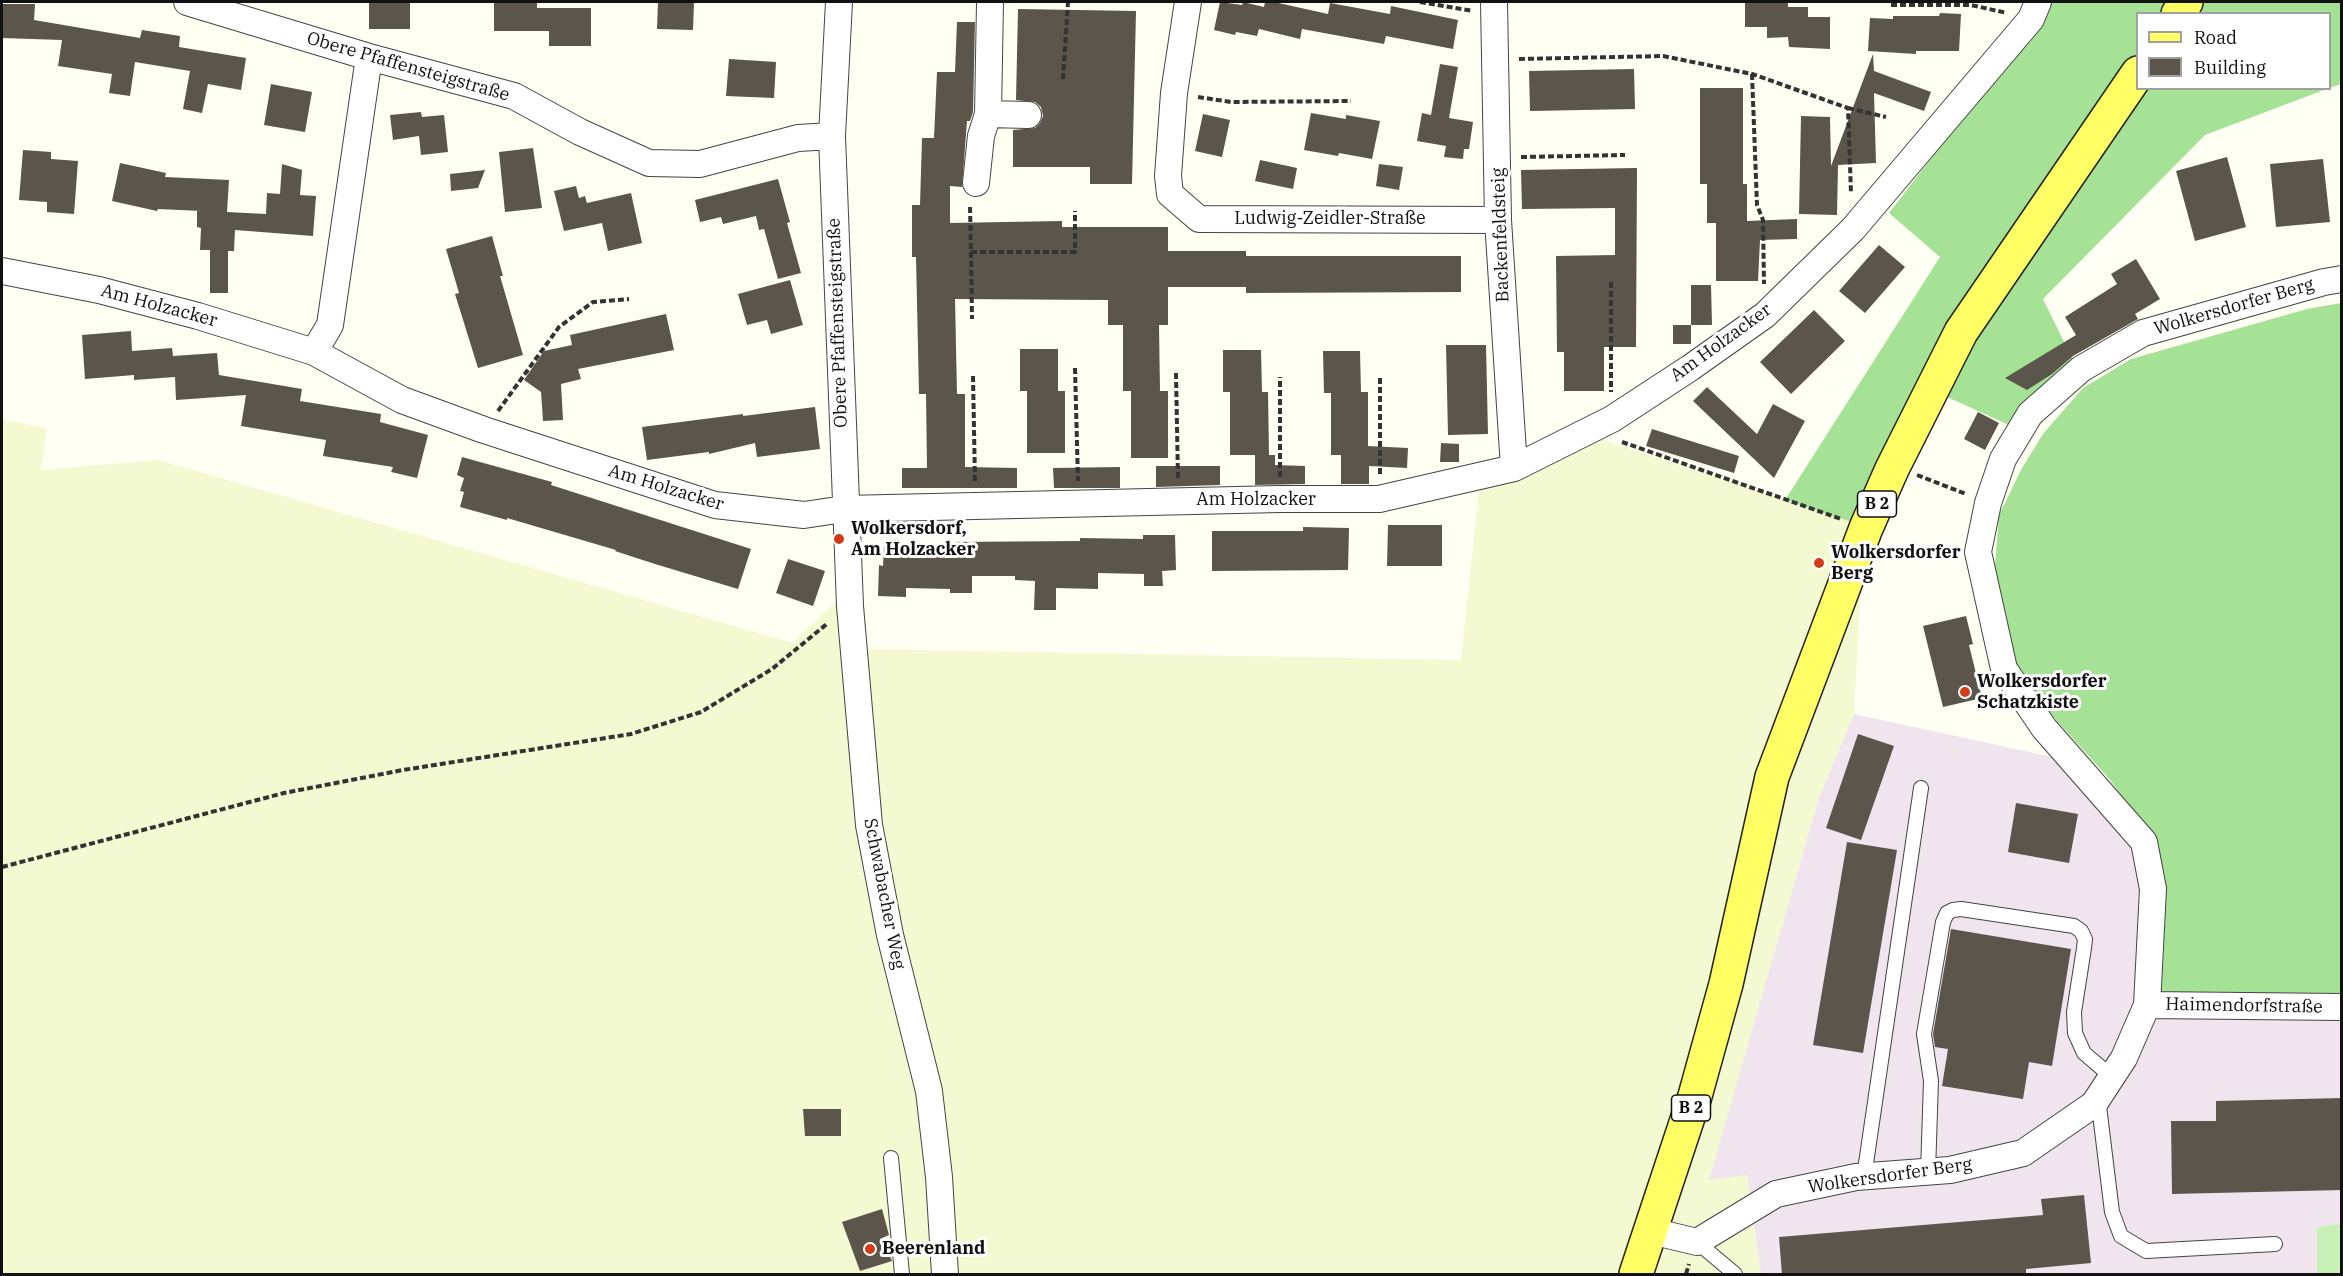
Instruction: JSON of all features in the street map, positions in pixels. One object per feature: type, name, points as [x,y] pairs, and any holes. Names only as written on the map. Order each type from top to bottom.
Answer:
[{"type":"main road","name":"B 2","points":[[1636,1275],[1695,1096],[1726,984],[1772,777],[1866,528],[1892,469],[1961,332],[2136,76]]},
{"type":"street","name":"Obere Pfaffensteigstraße","points":[[187,2],[227,7],[369,57],[514,96],[580,132],[649,163],[700,164],[798,138],[832,136]]},
{"type":"street","name":"Obere Pfaffensteigstraße","points":[[839,2],[832,136],[844,509]]},
{"type":"street","points":[[973,195],[981,136],[988,114],[990,2]]},
{"type":"street","points":[[1173,93],[1188,2]]},
{"type":"street","name":"Backenfeldsteig","points":[[1494,8],[1498,220],[1514,468]]},
{"type":"street","name":"Am Holzacker","points":[[2,271],[99,290],[198,316],[314,352],[402,400],[484,430],[715,505],[804,515],[844,509],[1280,499],[1380,499],[1514,468],[1601,424],[1690,368],[1764,315],[1853,229],[2035,10]]},
{"type":"street","points":[[314,352],[330,325],[369,57]]},
{"type":"street","name":"Ludwig-Zeidler-Straße","points":[[1173,93],[1168,176],[1170,194],[1199,219],[1498,220]]},
{"type":"street","points":[[988,114],[1028,115]]},
{"type":"street","name":"Wolkersdorfer Berg","points":[[1696,1242],[1776,1194],[1864,1177],[1950,1170],[2023,1153],[2094,1104],[2124,1058],[2147,1005],[2153,889],[2144,842],[2043,728],[2004,669],[1978,552],[1988,503],[2003,459],[2030,414],[2080,369],[2143,333],[2324,282],[2342,279]]},
{"type":"street","name":"Schwabacher Weg","points":[[844,509],[869,825],[890,935],[929,1091],[939,1177],[945,1275]]},
{"type":"street","name":"Haimendorfstraße","points":[[2147,1005],[2342,1007]]},
{"type":"street","points":[[1651,1231],[1696,1242]]},
{"type":"lane","points":[[1864,1177],[1921,788]]},
{"type":"lane","points":[[1928,1172],[1931,1081],[1924,1034],[1943,922],[1947,913],[1961,909],[2074,926],[2081,931],[2085,939],[2074,1012],[2075,1033],[2084,1053],[2112,1077]]},
{"type":"lane","points":[[2098,1098],[2112,1212],[2121,1236],[2146,1251],[2275,1244]]},
{"type":"lane","points":[[891,1158],[902,1275]]},
{"type":"lane","points":[[1696,1242],[1735,1275]]},
{"type":"path","points":[[1064,79],[1068,2]]},
{"type":"path","points":[[1420,2],[1494,8]]},
{"type":"path","points":[[1891,5],[1971,5],[2035,10]]},
{"type":"path","points":[[1495,59],[1663,56],[1752,74],[1848,108],[1886,117]]},
{"type":"path","points":[[1752,74],[1757,205],[1763,220],[1764,315]]},
{"type":"path","points":[[1173,93],[1232,102],[1351,101]]},
{"type":"path","points":[[1848,108],[1853,229]]},
{"type":"path","points":[[1498,157],[1625,155]]},
{"type":"path","points":[[972,319],[973,195]]},
{"type":"path","points":[[971,252],[1075,252],[1075,211]]},
{"type":"path","points":[[1611,282],[1601,424],[1840,519]]},
{"type":"path","points":[[484,430],[559,327],[593,302],[629,299]]},
{"type":"path","points":[[1075,368],[1078,503]]},
{"type":"path","points":[[1176,373],[1179,501]]},
{"type":"path","points":[[973,375],[975,507]]},
{"type":"path","points":[[1280,377],[1280,499]]},
{"type":"path","points":[[1380,377],[1380,499]]},
{"type":"path","points":[[1916,475],[1988,503]]},
{"type":"path","points":[[2,867],[284,793],[403,770],[631,734],[701,712],[772,669],[850,606]]},
{"type":"shaded area","points":[[1854,714],[2062,759],[2112,782],[2150,839],[2341,1016],[2341,1224],[2317,1228],[2317,1274],[1761,1274],[1747,1175],[1708,1181],[1819,797]]},
{"type":"green space","points":[[2051,2],[2341,2],[2341,84],[2331,88],[2331,12],[2136,12],[2136,90],[2324,90],[2205,135],[2043,299],[2075,364],[2009,425],[1925,387],[1864,526],[1785,500],[1940,257],[1889,213]]},
{"type":"green space","points":[[2341,303],[2341,1016],[2157,1012],[2150,839],[2112,782],[2048,711],[2012,660],[1994,576],[1999,515],[2022,468],[2043,434],[2083,388],[2131,359],[2307,309]]},
{"type":"green space","points":[[2,420],[47,428],[41,470],[158,460],[793,643],[854,584],[863,649],[1461,660],[1480,481],[1600,439],[1864,526],[1854,714],[1819,797],[1709,1180],[1747,1175],[1761,1274],[2,1274]]},
{"type":"green space","points":[[2341,1224],[2341,1274],[2317,1274],[2317,1227]]},
{"type":"building","points":[[369,2],[410,2],[410,29],[369,29]]},
{"type":"building","points":[[494,2],[537,2],[537,8],[591,8],[591,46],[549,46],[549,31],[494,31]]},
{"type":"building","points":[[658,2],[694,2],[693,30],[657,29]]},
{"type":"building","points":[[1220,2],[1242,5],[1243,2],[1264,7],[1265,2],[1274,2],[1328,14],[1330,3],[1390,14],[1391,6],[1458,20],[1453,49],[1386,36],[1384,44],[1302,29],[1300,39],[1259,29],[1257,36],[1236,32],[1235,35],[1214,30]]},
{"type":"building","points":[[1745,2],[1788,2],[1788,7],[1808,7],[1808,17],[1830,17],[1830,49],[1789,47],[1788,37],[1767,38],[1767,27],[1745,27]]},
{"type":"building","points":[[2,4],[35,4],[34,20],[140,38],[142,30],[180,36],[179,47],[246,58],[241,90],[208,84],[202,113],[183,109],[190,71],[135,62],[130,96],[109,93],[112,74],[58,66],[62,40],[2,38]]},
{"type":"building","points":[[1018,9],[1136,11],[1132,184],[1090,184],[1090,167],[1013,167],[1013,130],[1035,128],[1043,116],[1041,107],[1035,102],[1016,100]]},
{"type":"building","points":[[1940,13],[1961,14],[1959,51],[1916,51],[1916,54],[1868,51],[1870,18],[1939,16]]},
{"type":"building","points":[[957,22],[975,22],[973,112],[970,121],[967,121],[962,187],[950,186],[950,223],[1062,221],[1062,227],[1168,227],[1168,251],[1246,251],[1246,256],[1461,256],[1461,292],[1246,293],[1246,287],[1168,287],[1168,325],[1159,325],[1160,391],[1168,391],[1168,458],[1131,458],[1131,391],[1123,391],[1123,325],[1108,325],[1108,300],[955,299],[957,394],[965,394],[965,467],[1017,468],[1017,488],[902,488],[902,468],[927,468],[926,394],[919,394],[916,257],[912,257],[912,205],[920,205],[922,138],[934,138],[937,72],[955,72]]},
{"type":"building","points":[[1873,54],[1874,71],[1931,92],[1924,111],[1874,93],[1876,163],[1838,165],[1837,215],[1799,214],[1801,116],[1830,117],[1831,166]]},
{"type":"building","points":[[729,59],[776,62],[774,98],[726,96]]},
{"type":"building","points":[[1440,64],[1458,67],[1449,118],[1473,122],[1469,149],[1464,149],[1463,159],[1444,157],[1446,146],[1417,141],[1422,113],[1431,115]]},
{"type":"building","points":[[1634,69],[1635,109],[1530,111],[1529,71]]},
{"type":"building","points":[[271,84],[312,92],[305,132],[264,125]]},
{"type":"building","points":[[1700,88],[1743,88],[1743,184],[1747,184],[1747,221],[1797,219],[1797,239],[1760,240],[1758,281],[1716,281],[1716,223],[1707,223],[1707,184],[1700,184]]},
{"type":"building","points":[[421,112],[422,117],[444,115],[448,152],[421,155],[419,136],[393,140],[390,115]]},
{"type":"building","points":[[1311,113],[1346,119],[1346,115],[1380,121],[1372,159],[1304,150]]},
{"type":"building","points":[[1203,114],[1230,120],[1222,157],[1195,151]]},
{"type":"building","points":[[533,148],[542,208],[505,212],[499,152]]},
{"type":"building","points":[[23,150],[51,152],[51,159],[78,161],[74,214],[47,212],[47,202],[19,200]]},
{"type":"building","points":[[2227,157],[2246,227],[2195,241],[2176,171]]},
{"type":"building","points":[[2323,159],[2330,222],[2276,227],[2270,164]]},
{"type":"building","points":[[1260,160],[1297,168],[1293,189],[1255,181]]},
{"type":"building","points":[[120,163],[166,173],[165,177],[229,180],[227,212],[266,214],[267,193],[280,194],[282,164],[302,170],[300,195],[316,196],[313,236],[235,230],[234,251],[228,251],[228,293],[210,293],[210,250],[200,250],[201,228],[197,227],[197,211],[202,211],[158,209],[157,211],[112,201]]},
{"type":"building","points":[[1379,164],[1403,167],[1399,190],[1376,186]]},
{"type":"building","points":[[1637,168],[1636,347],[1604,347],[1604,391],[1564,391],[1564,352],[1557,352],[1556,256],[1615,255],[1615,208],[1522,209],[1521,170]]},
{"type":"building","points":[[485,170],[478,188],[451,191],[450,174]]},
{"type":"building","points":[[778,179],[801,273],[778,279],[764,229],[759,230],[756,216],[723,224],[721,217],[700,222],[695,200]]},
{"type":"building","points":[[576,186],[579,198],[585,196],[587,203],[631,193],[642,243],[608,251],[602,223],[564,231],[554,191]]},
{"type":"building","points":[[492,236],[503,276],[500,276],[523,355],[478,368],[455,294],[459,293],[446,249]]},
{"type":"building","points":[[1879,245],[1905,267],[1865,313],[1839,291]]},
{"type":"building","points":[[2136,259],[2160,299],[2135,314],[2138,319],[2073,356],[2052,374],[2027,390],[2005,378],[2076,335],[2065,317],[2117,284],[2111,274]]},
{"type":"building","points":[[790,280],[803,325],[771,334],[767,320],[747,325],[738,294]]},
{"type":"building","points":[[1691,285],[1711,285],[1712,325],[1691,325]]},
{"type":"building","points":[[1814,310],[1845,341],[1791,394],[1760,362]]},
{"type":"building","points":[[666,314],[674,350],[578,369],[581,379],[561,384],[563,420],[543,421],[541,392],[524,380],[544,351],[572,345],[570,335]]},
{"type":"building","points":[[1673,325],[1691,325],[1691,344],[1673,344]]},
{"type":"building","points":[[131,331],[132,351],[172,348],[173,356],[217,353],[219,375],[302,389],[300,401],[381,414],[380,422],[428,435],[417,478],[391,472],[393,467],[323,456],[326,440],[241,426],[246,395],[176,400],[175,377],[134,380],[134,375],[85,379],[82,335]]},
{"type":"building","points":[[1446,345],[1486,345],[1488,434],[1448,435]]},
{"type":"building","points":[[1020,349],[1058,349],[1058,391],[1065,391],[1065,453],[1027,453],[1027,391],[1020,391]]},
{"type":"building","points":[[1223,350],[1261,350],[1262,392],[1268,392],[1269,455],[1230,455],[1230,392],[1223,392]]},
{"type":"building","points":[[1323,351],[1360,351],[1361,392],[1368,392],[1368,446],[1408,448],[1407,468],[1369,466],[1369,484],[1341,484],[1341,455],[1331,455],[1331,393],[1324,393]]},
{"type":"building","points":[[1707,387],[1757,434],[1773,404],[1805,421],[1774,478],[1693,401]]},
{"type":"building","points":[[815,407],[820,449],[757,457],[755,443],[709,454],[709,452],[647,460],[642,427]]},
{"type":"building","points":[[1978,412],[1999,423],[1985,450],[1964,439]]},
{"type":"building","points":[[1652,429],[1739,456],[1734,473],[1646,446]]},
{"type":"building","points":[[1441,443],[1459,444],[1459,462],[1440,462]]},
{"type":"building","points":[[1255,455],[1275,455],[1275,465],[1305,466],[1305,484],[1255,485]]},
{"type":"building","points":[[462,457],[552,482],[551,485],[751,549],[738,589],[616,550],[507,518],[507,520],[460,507],[464,492],[460,491],[464,478],[457,475]]},
{"type":"building","points":[[1156,466],[1220,466],[1220,485],[1156,487]]},
{"type":"building","points":[[1120,467],[1120,488],[1054,488],[1053,468]]},
{"type":"building","points":[[1388,525],[1442,525],[1442,566],[1387,566]]},
{"type":"building","points":[[1303,527],[1349,528],[1348,570],[1212,571],[1212,531],[1303,531]]},
{"type":"building","points":[[1143,535],[1175,535],[1176,570],[1162,571],[1163,586],[1144,586],[1144,574],[1098,573],[1098,589],[1056,588],[1056,610],[1034,610],[1035,581],[1015,580],[1015,576],[972,576],[972,593],[950,593],[950,589],[906,588],[906,597],[878,596],[879,565],[883,566],[884,546],[950,548],[950,542],[1080,541],[1080,538],[1143,539]]},
{"type":"building","points":[[788,559],[825,571],[813,606],[776,593]]},
{"type":"building","points":[[1966,616],[1973,644],[1969,645],[1982,698],[1943,707],[1923,626]]},
{"type":"building","points":[[1858,734],[1894,746],[1861,840],[1826,828]]},
{"type":"building","points":[[2016,803],[2078,814],[2069,863],[2008,852]]},
{"type":"building","points":[[1847,842],[1897,850],[1863,1053],[1813,1045]]},
{"type":"building","points":[[1951,929],[2071,949],[2052,1066],[2029,1062],[2023,1099],[1942,1086],[1948,1049],[1935,1047],[1933,1034]]},
{"type":"building","points":[[2342,1098],[2342,1190],[2172,1194],[2171,1121],[2216,1121],[2216,1101]]},
{"type":"building","points":[[803,1109],[841,1109],[841,1136],[805,1136]]},
{"type":"building","points":[[2084,1195],[2091,1263],[2026,1269],[2026,1275],[1782,1275],[1779,1237],[2043,1215],[2041,1199]]},
{"type":"building","name":"Beerenland","points":[[882,1209],[889,1235],[882,1238],[892,1261],[860,1271],[842,1222]]},
{"type":"place","name":"Wolkersdorf, Am Holzacker","points":[[839,539]]},
{"type":"place","name":"Wolkersdorfer Berg","points":[[1819,563]]},
{"type":"place","name":"Wolkersdorfer Schatzkiste","points":[[1965,692]]},
{"type":"place","name":"Beerenland","points":[[870,1249]]}]
